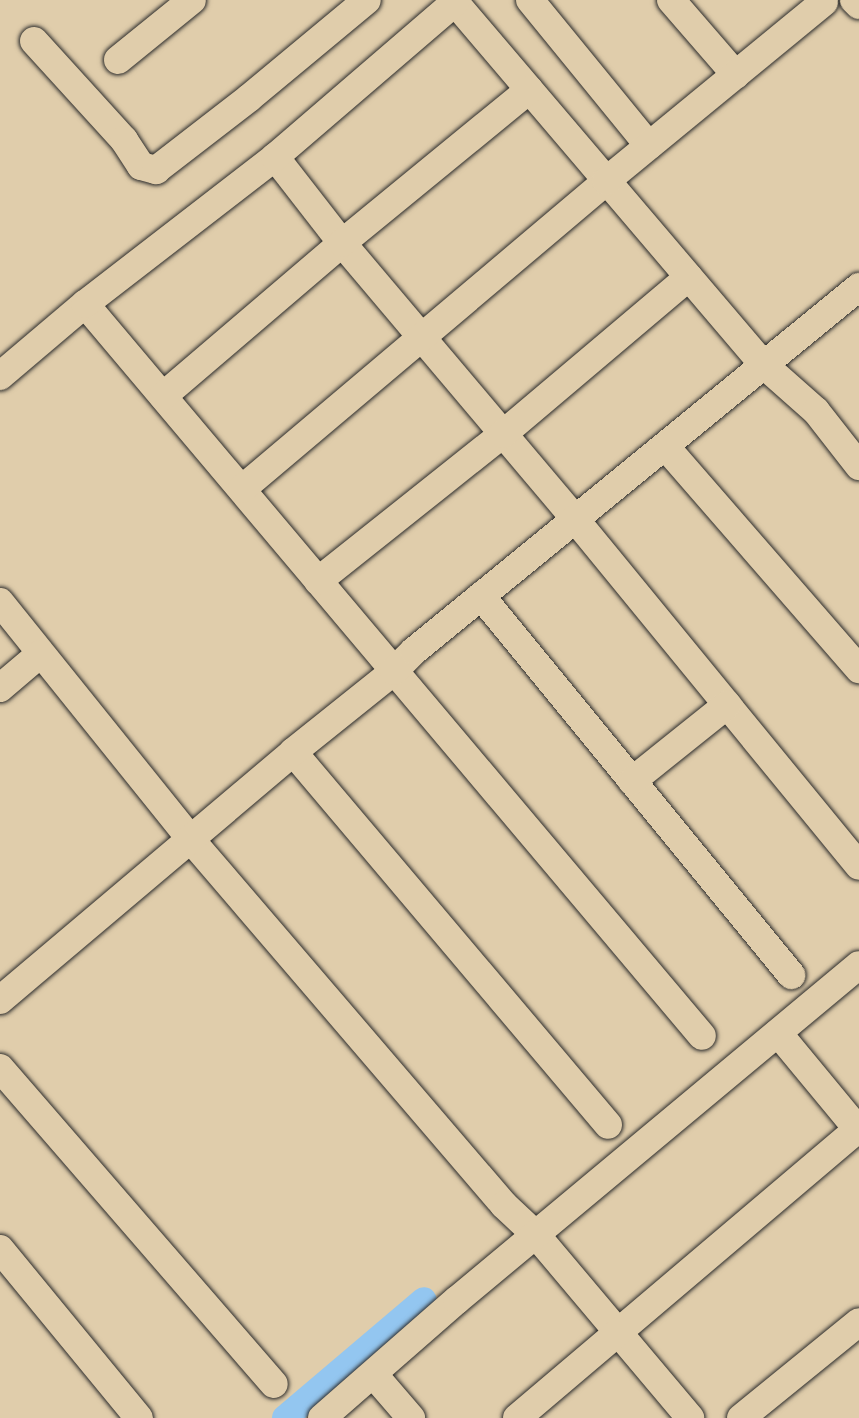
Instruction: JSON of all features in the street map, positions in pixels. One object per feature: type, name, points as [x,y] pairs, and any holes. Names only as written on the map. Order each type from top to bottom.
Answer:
[{"type":"street","points":[[118,60],[192,0]]},
{"type":"street","points":[[34,40],[123,140],[141,166],[156,170],[249,98],[337,8],[367,0]]},
{"type":"street","points":[[530,0],[649,146]]},
{"type":"street","points":[[670,0],[736,75]]},
{"type":"street","points":[[854,0],[859,5]]},
{"type":"street","points":[[0,376],[85,304],[275,157],[454,1],[764,365],[816,411],[856,456]]},
{"type":"street","points":[[242,489],[606,181],[826,1]]},
{"type":"street","points":[[163,396],[342,243],[529,90]]},
{"type":"street","points":[[275,157],[342,243],[575,519],[859,866]]},
{"type":"street","points":[[318,581],[503,434],[689,277]]},
{"type":"street","points":[[2,995],[293,752],[394,671],[414,651],[859,287]]},
{"type":"street","points":[[85,304],[702,1036]]},
{"type":"street","points":[[665,446],[859,669]]},
{"type":"street","points":[[481,596],[791,975]]},
{"type":"street","points":[[0,602],[191,839],[504,1205],[537,1236],[690,1418]]},
{"type":"street","points":[[0,688],[40,654]]},
{"type":"street","points":[[632,781],[727,705]]},
{"type":"street","points":[[293,752],[608,1125]]},
{"type":"street","points":[[322,1418],[458,1300],[859,965]]},
{"type":"street","points":[[517,1418],[858,1130],[778,1033]]},
{"type":"street","points":[[0,1068],[274,1384]]},
{"type":"street","points":[[0,1250],[139,1418]]},
{"type":"street","points":[[741,1418],[859,1322]]},
{"type":"street","points":[[374,1375],[411,1418]]},
{"type":"waterway","points":[[285,1418],[424,1300]]}]
